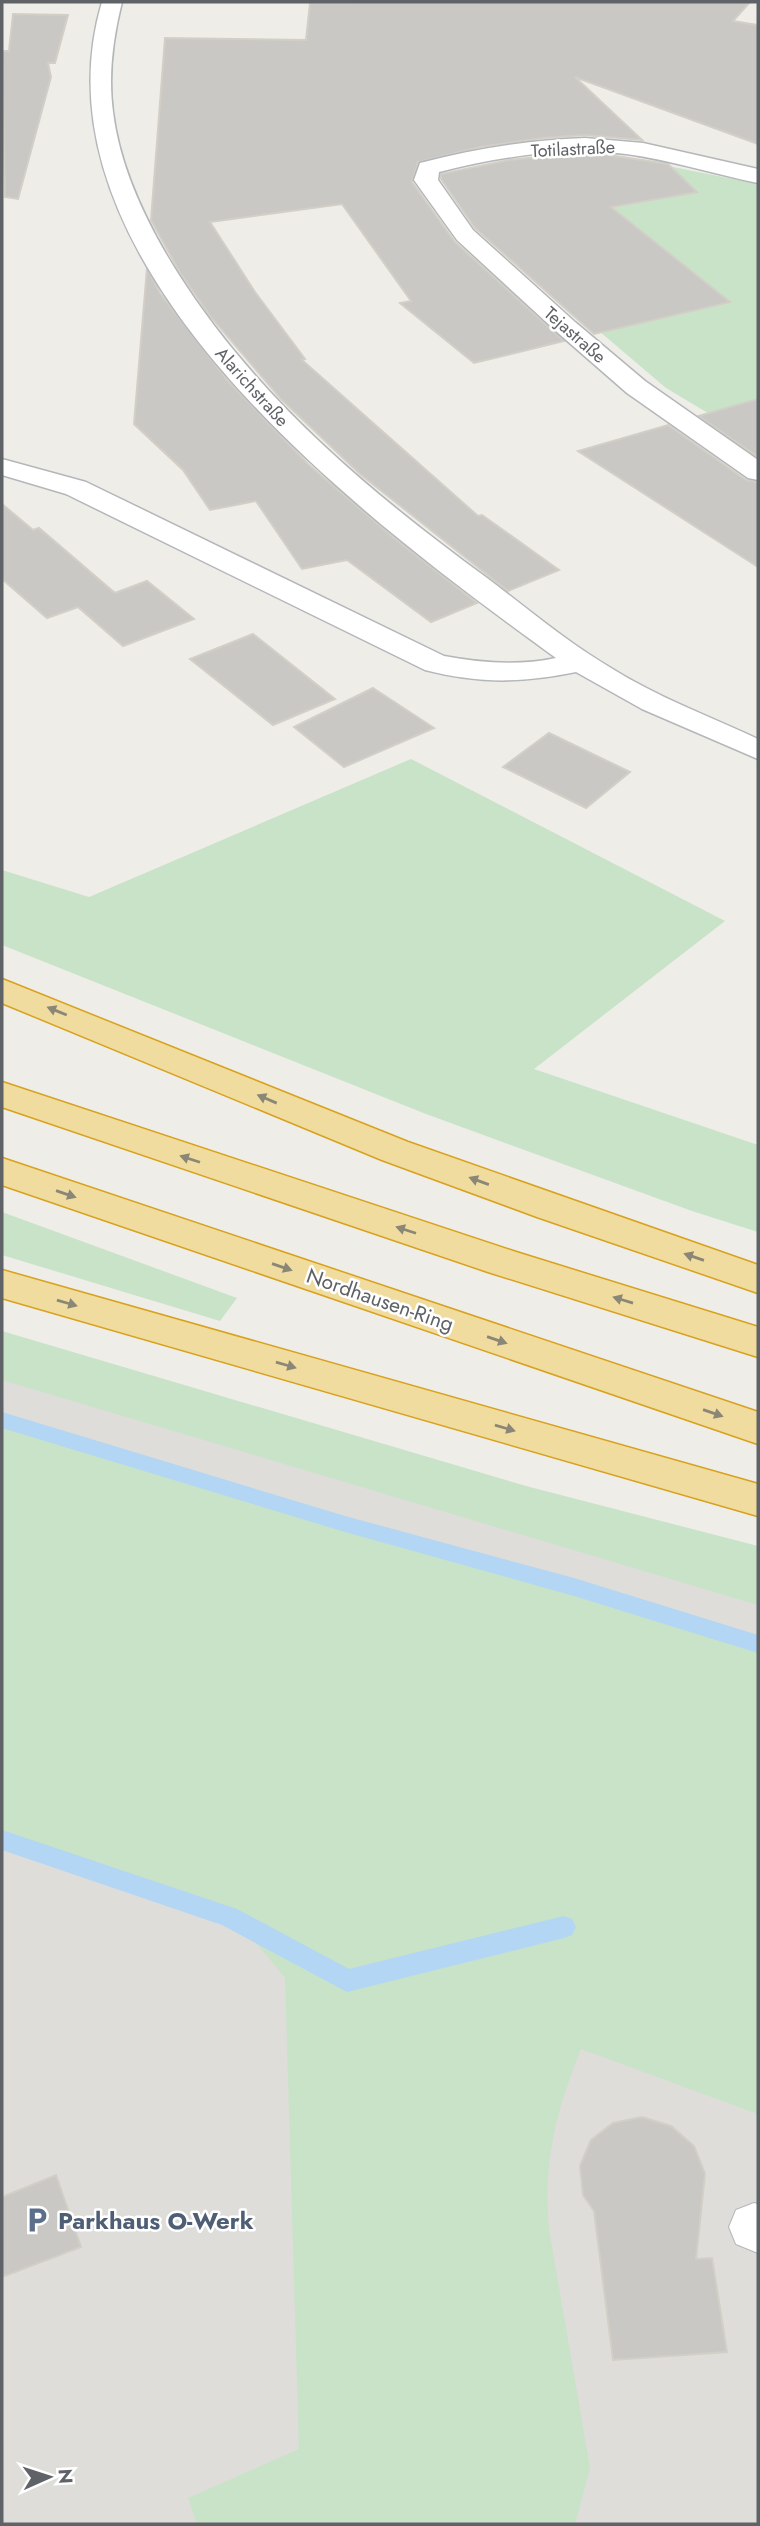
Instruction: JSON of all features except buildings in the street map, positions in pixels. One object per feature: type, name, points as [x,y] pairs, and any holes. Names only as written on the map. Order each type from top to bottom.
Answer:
[{"type":"highway","points":[[2,990],[137,1043],[344,1131],[758,1279]]},
{"type":"highway","points":[[2,1094],[489,1258],[758,1342]]},
{"type":"highway","name":"Nordhausen-Ring","points":[[2,1171],[758,1429]]},
{"type":"highway","points":[[2,1284],[758,1500]]},
{"type":"street","name":"Alarichstraße","points":[[112,2],[102,55],[100,91],[104,127],[113,163],[133,216],[202,331],[265,404],[309,449],[391,523],[582,662],[618,685],[758,750]]},
{"type":"street","name":"Totilastraße","points":[[428,168],[515,152],[603,145],[630,147],[758,176]]},
{"type":"street","name":"Tejastraße","points":[[428,168],[426,180],[441,204],[465,235],[497,266],[636,387],[758,472]]},
{"type":"street","points":[[2,467],[76,488],[436,664],[475,671],[533,672],[582,662]]},
{"type":"shaded area","points":[[2,1372],[758,1589],[758,2524],[2,2524]]},
{"type":"green space","points":[[623,157],[758,184],[758,443],[666,388],[525,268],[454,182]]},
{"type":"green space","points":[[411,759],[725,921],[534,1069],[758,1145],[758,1232],[692,1211],[426,1114],[2,945],[2,870],[89,897]]},
{"type":"green space","points":[[2,1212],[237,1298],[220,1321],[2,1255]]},
{"type":"green space","points":[[2,1331],[526,1486],[758,1546],[758,1605],[2,1380]]},
{"type":"green space","points":[[2,1424],[400,1539],[758,1649],[758,2114],[581,2049],[553,2137],[548,2181],[549,2229],[590,2468],[575,2524],[197,2524],[188,2498],[299,2449],[285,1978],[237,1919],[2,1845]]},
{"type":"waterway","points":[[2,1420],[345,1524],[574,1587],[758,1644]]},
{"type":"waterway","points":[[2,1840],[229,1917],[347,1981],[564,1927]]},
{"type":"place","name":"Parkhaus O-Werk","points":[[37,2220]]}]
